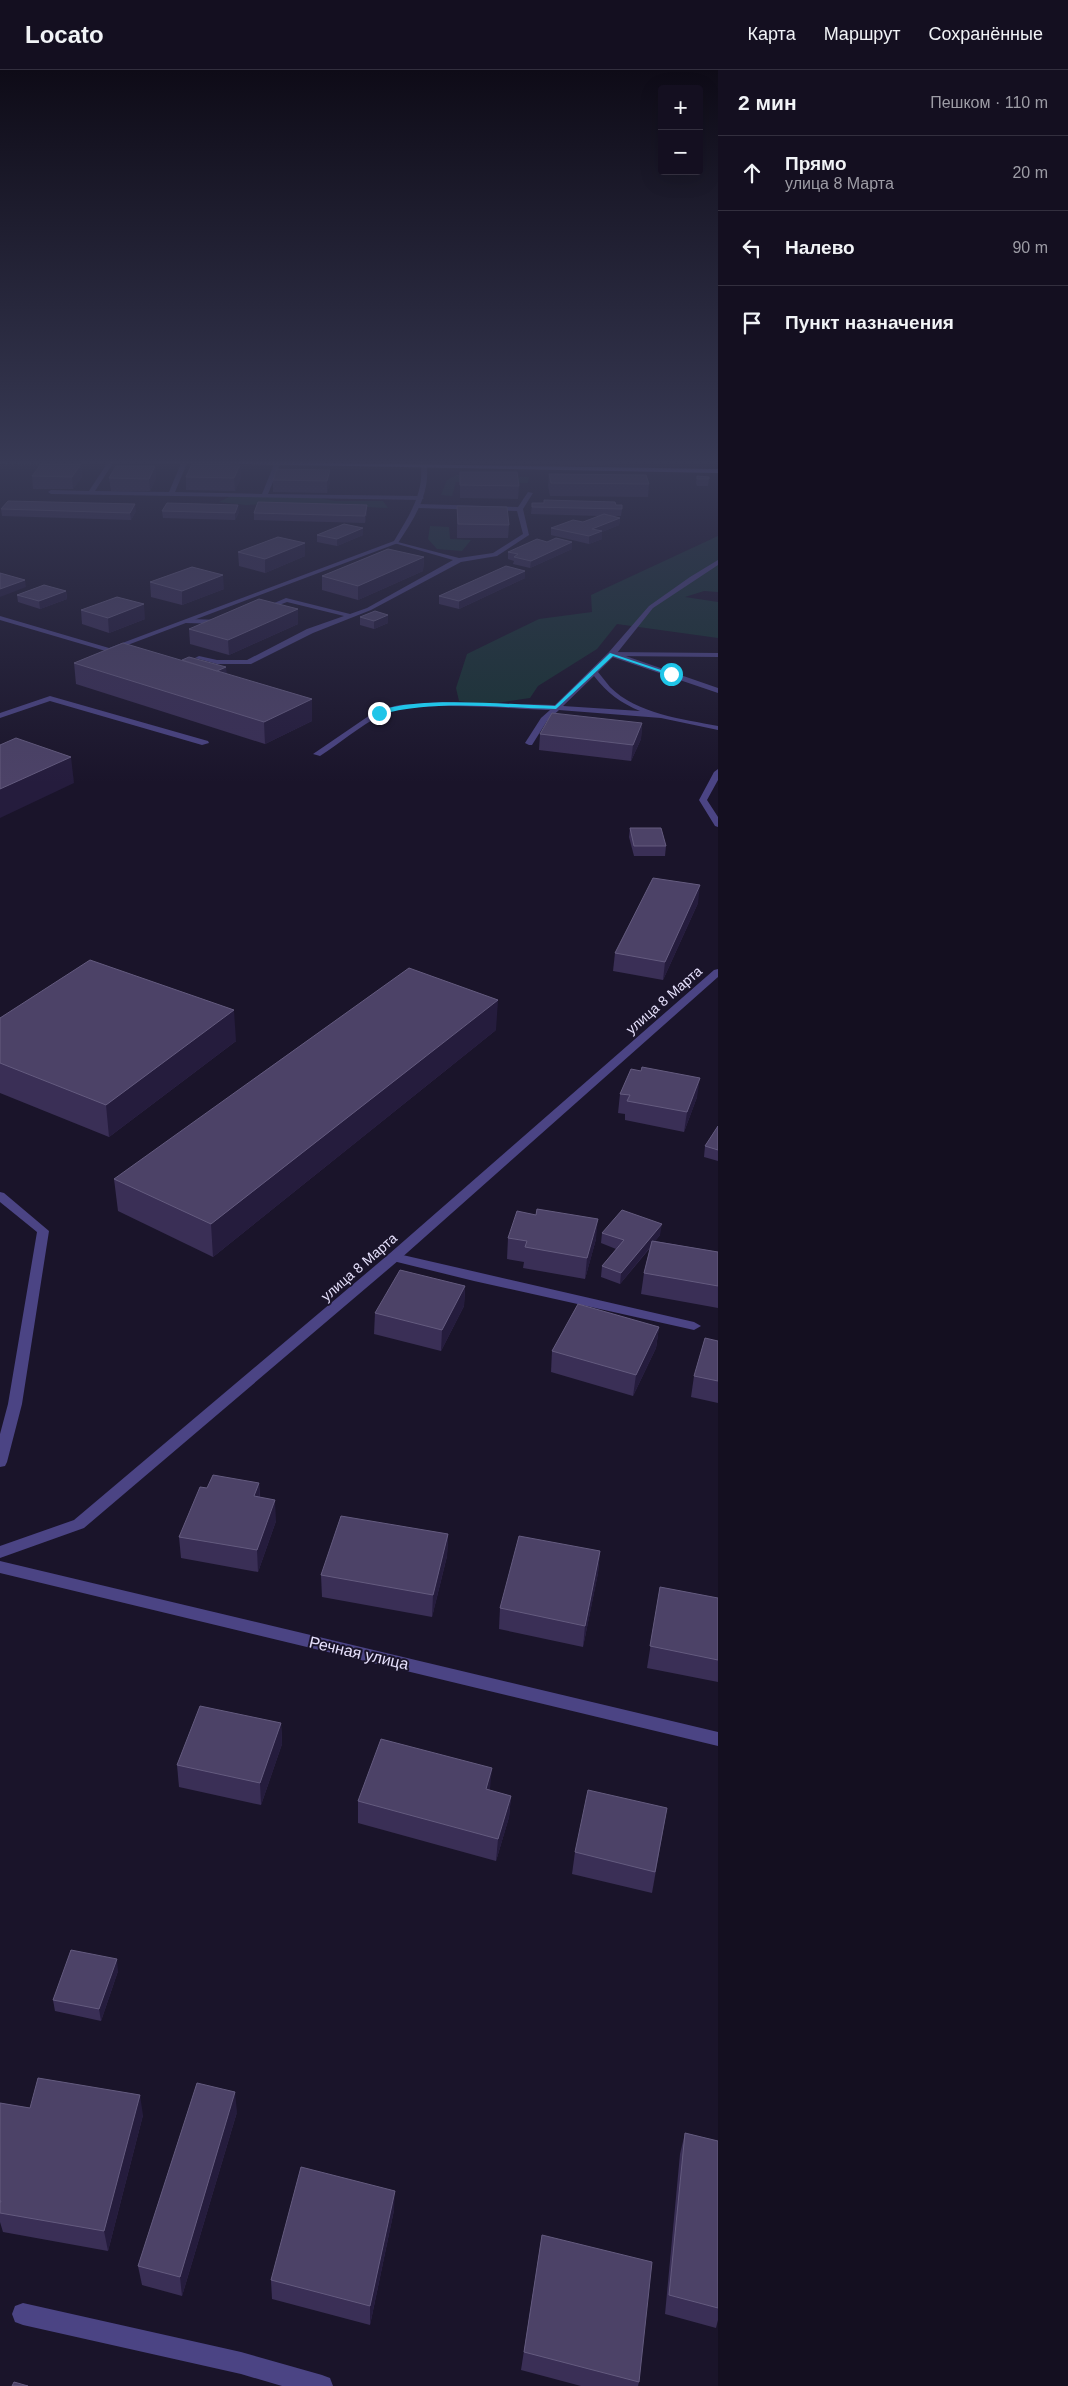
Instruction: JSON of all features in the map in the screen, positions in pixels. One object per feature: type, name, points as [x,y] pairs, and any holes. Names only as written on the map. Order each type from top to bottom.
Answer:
[{"type":"street","points":[[0,618],[109,650],[330,567]]},
{"type":"street","points":[[198,658],[217,662],[248,662],[310,631],[370,609],[446,567]]},
{"type":"street","points":[[529,743],[544,720],[612,654],[651,607],[710,567]]},
{"type":"street","points":[[252,613],[286,600],[352,616]]},
{"type":"street","points":[[188,621],[227,622],[235,619]]},
{"type":"street","points":[[612,654],[718,656]]},
{"type":"street","points":[[612,654],[718,691]]},
{"type":"street","points":[[593,671],[609,689],[632,704],[663,716]]},
{"type":"street","points":[[0,716],[50,698],[205,743]]},
{"type":"street","points":[[317,754],[379,713],[399,707],[443,704],[592,709],[663,716],[718,728]]},
{"type":"street","points":[[718,772],[703,800],[718,824]]},
{"type":"street","name":"улица 8 Марта","points":[[0,1552],[79,1524],[394,1257],[718,972]]},
{"type":"street","points":[[0,1196],[43,1231],[15,1404],[0,1462]]},
{"type":"street","points":[[394,1257],[474,1277],[694,1326]]},
{"type":"street","name":"Речная улица","points":[[0,1567],[718,1739]]},
{"type":"street","points":[[23,2314],[241,2363],[322,2386]]},
{"type":"green space","points":[[651,567],[718,567],[718,592],[704,591],[685,597],[718,602],[718,638],[617,624],[597,649],[538,686],[530,698],[484,705],[459,701],[456,688],[467,654],[539,619],[592,612],[591,595]]},
{"type":"building","points":[[192,567],[223,575],[182,591],[150,582]]},
{"type":"building","points":[[344,567],[401,567],[358,586],[322,576]]},
{"type":"building","points":[[504,567],[525,571],[459,601],[439,596]]},
{"type":"building","points":[[0,573],[25,580],[0,589]]},
{"type":"building","points":[[44,585],[66,591],[39,601],[17,595]]},
{"type":"building","points":[[117,597],[144,604],[108,618],[81,610]]},
{"type":"building","points":[[259,599],[298,609],[228,640],[189,629]]},
{"type":"building","points":[[375,611],[388,615],[374,621],[360,617]]},
{"type":"building","points":[[123,643],[312,699],[264,722],[74,663]]},
{"type":"building","points":[[189,657],[226,667],[217,671],[182,660]]},
{"type":"building","points":[[552,713],[642,723],[633,745],[540,734]]},
{"type":"building","points":[[16,738],[71,757],[0,789],[0,745]]},
{"type":"building","points":[[630,828],[661,828],[666,846],[634,846]]},
{"type":"building","points":[[653,878],[700,885],[665,962],[615,953]]},
{"type":"building","points":[[90,960],[234,1010],[106,1105],[0,1063],[0,1018]]},
{"type":"building","points":[[409,968],[498,1000],[211,1224],[114,1179]]},
{"type":"building","points":[[642,1067],[700,1078],[687,1112],[627,1101],[630,1095],[620,1094],[631,1069],[641,1071]]},
{"type":"building","points":[[718,1126],[718,1150],[705,1146]]},
{"type":"building","points":[[537,1209],[598,1219],[587,1258],[525,1247],[527,1241],[508,1238],[517,1211],[536,1215]]},
{"type":"building","points":[[622,1210],[662,1224],[621,1273],[602,1266],[624,1240],[602,1233]]},
{"type":"building","points":[[652,1241],[718,1252],[718,1286],[644,1273]]},
{"type":"building","points":[[400,1270],[465,1286],[442,1330],[375,1313]]},
{"type":"building","points":[[578,1304],[659,1327],[636,1375],[552,1351]]},
{"type":"building","points":[[705,1338],[718,1341],[718,1381],[694,1376]]},
{"type":"building","points":[[213,1475],[259,1483],[254,1496],[275,1500],[257,1550],[179,1537],[200,1487],[207,1488]]},
{"type":"building","points":[[341,1516],[448,1534],[433,1595],[321,1575]]},
{"type":"building","points":[[519,1536],[600,1551],[585,1626],[500,1608]]},
{"type":"building","points":[[660,1587],[718,1598],[718,1660],[650,1646]]},
{"type":"building","points":[[200,1706],[281,1723],[260,1783],[177,1765]]},
{"type":"building","points":[[381,1739],[492,1768],[486,1789],[511,1796],[498,1839],[358,1801]]},
{"type":"building","points":[[588,1790],[667,1808],[655,1872],[575,1852]]},
{"type":"building","points":[[71,1950],[117,1959],[99,2009],[53,2000]]},
{"type":"building","points":[[38,2078],[140,2095],[104,2231],[0,2213],[0,2103],[30,2108]]},
{"type":"building","points":[[197,2083],[235,2092],[180,2277],[138,2266]]},
{"type":"building","points":[[685,2133],[718,2141],[718,2308],[669,2295]]},
{"type":"building","points":[[301,2167],[395,2191],[370,2306],[271,2280]]},
{"type":"building","points":[[542,2235],[652,2262],[639,2382],[524,2352]]},
{"type":"building","points":[[14,2382],[28,2386],[12,2386]]},
{"type":"route","points":[[379,713],[399,707],[443,704],[556,708],[612,654],[671,674]]}]
